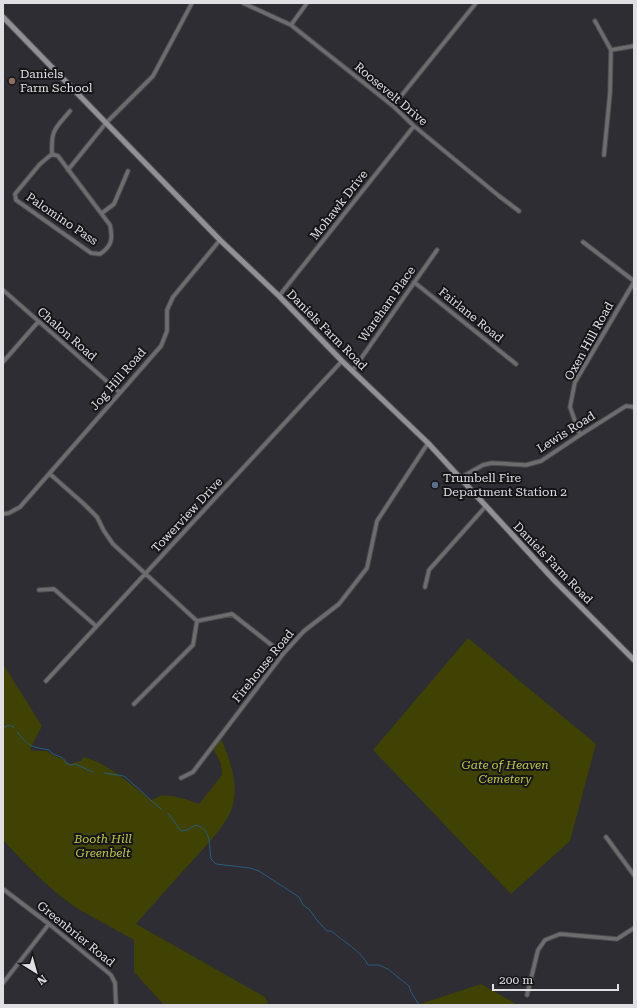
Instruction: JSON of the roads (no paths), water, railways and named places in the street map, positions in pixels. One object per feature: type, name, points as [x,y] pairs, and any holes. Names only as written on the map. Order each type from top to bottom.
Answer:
[{"type":"main road","name":"Daniels Farm Road","points":[[3,18],[220,240],[279,296],[342,361],[428,443],[554,580],[634,660]]},
{"type":"street","points":[[68,170],[106,123],[153,76],[192,3]]},
{"type":"street","name":"Roosevelt Drive","points":[[243,3],[291,25],[393,106],[414,126],[519,211]]},
{"type":"street","points":[[291,25],[307,3]]},
{"type":"street","points":[[393,106],[476,3]]},
{"type":"street","points":[[594,21],[611,50],[610,93],[604,155]]},
{"type":"street","points":[[611,50],[634,46]]},
{"type":"street","points":[[52,154],[52,140],[54,131],[70,111]]},
{"type":"street","name":"Mohawk Drive","points":[[279,296],[414,126]]},
{"type":"street","name":"Palomino Pass","points":[[52,154],[58,156],[68,170],[110,225],[112,237],[107,249],[100,254],[91,253],[16,200],[15,194],[40,164],[52,154]]},
{"type":"street","points":[[102,213],[114,204],[128,171]]},
{"type":"street","name":"Jog Hill Road","points":[[3,514],[9,513],[20,507],[160,346],[167,331],[167,310],[173,297],[220,240]]},
{"type":"street","points":[[582,242],[634,281]]},
{"type":"street","name":"Wareham Place","points":[[353,370],[437,250]]},
{"type":"street","name":"Oxen Hill Road","points":[[580,434],[570,407],[575,382],[634,281]]},
{"type":"street","name":"Fairlane Road","points":[[414,282],[516,364]]},
{"type":"street","name":"Chalon Road","points":[[3,290],[119,392]]},
{"type":"street","points":[[3,362],[38,322]]},
{"type":"street","name":"Towerview Drive","points":[[46,681],[342,361]]},
{"type":"street","name":"Lewis Road","points":[[460,478],[483,465],[492,463],[526,466],[534,464],[626,406],[634,407]]},
{"type":"street","name":"Firehouse Road","points":[[181,778],[193,772],[283,654],[304,631],[339,604],[367,568],[377,521],[428,443]]},
{"type":"street","points":[[50,474],[84,504],[97,518],[113,544],[145,575],[197,621]]},
{"type":"street","points":[[425,587],[429,570],[486,506]]},
{"type":"street","points":[[39,590],[54,589],[96,626]]},
{"type":"street","points":[[197,621],[232,614],[283,654]]},
{"type":"street","points":[[134,704],[193,645],[197,621]]},
{"type":"street","points":[[606,837],[634,875]]},
{"type":"street","name":"Greenbrier Road","points":[[3,890],[49,924],[111,975],[115,983],[116,1005]]},
{"type":"street","points":[[3,983],[49,924]]},
{"type":"street","points":[[527,995],[538,950],[545,940],[560,934],[617,939],[634,928]]},
{"type":"waterway","points":[[3,728],[9,725],[14,727]]},
{"type":"waterway","points":[[17,732],[31,746],[49,750],[53,754],[63,758],[66,763],[71,765],[75,764],[93,772]]},
{"type":"waterway","points":[[104,773],[124,776],[161,809]]},
{"type":"waterway","points":[[168,813],[181,831],[187,830],[196,825],[205,831],[209,839],[211,859],[216,864],[250,868],[259,871],[299,897],[303,905],[310,910],[327,931],[331,931],[351,946],[361,955],[368,965],[379,965],[388,969],[409,986],[419,1005]]},
{"type":"place","name":"Daniels Farm School","points":[[12,81]]},
{"type":"place","name":"Trumbell Fire Department Station 2","points":[[435,485]]},
{"type":"park label","name":"Gate of Heaven Cemetery","points":[[505,772]]},
{"type":"park label","name":"Booth Hill Greenbelt","points":[[103,846]]}]
